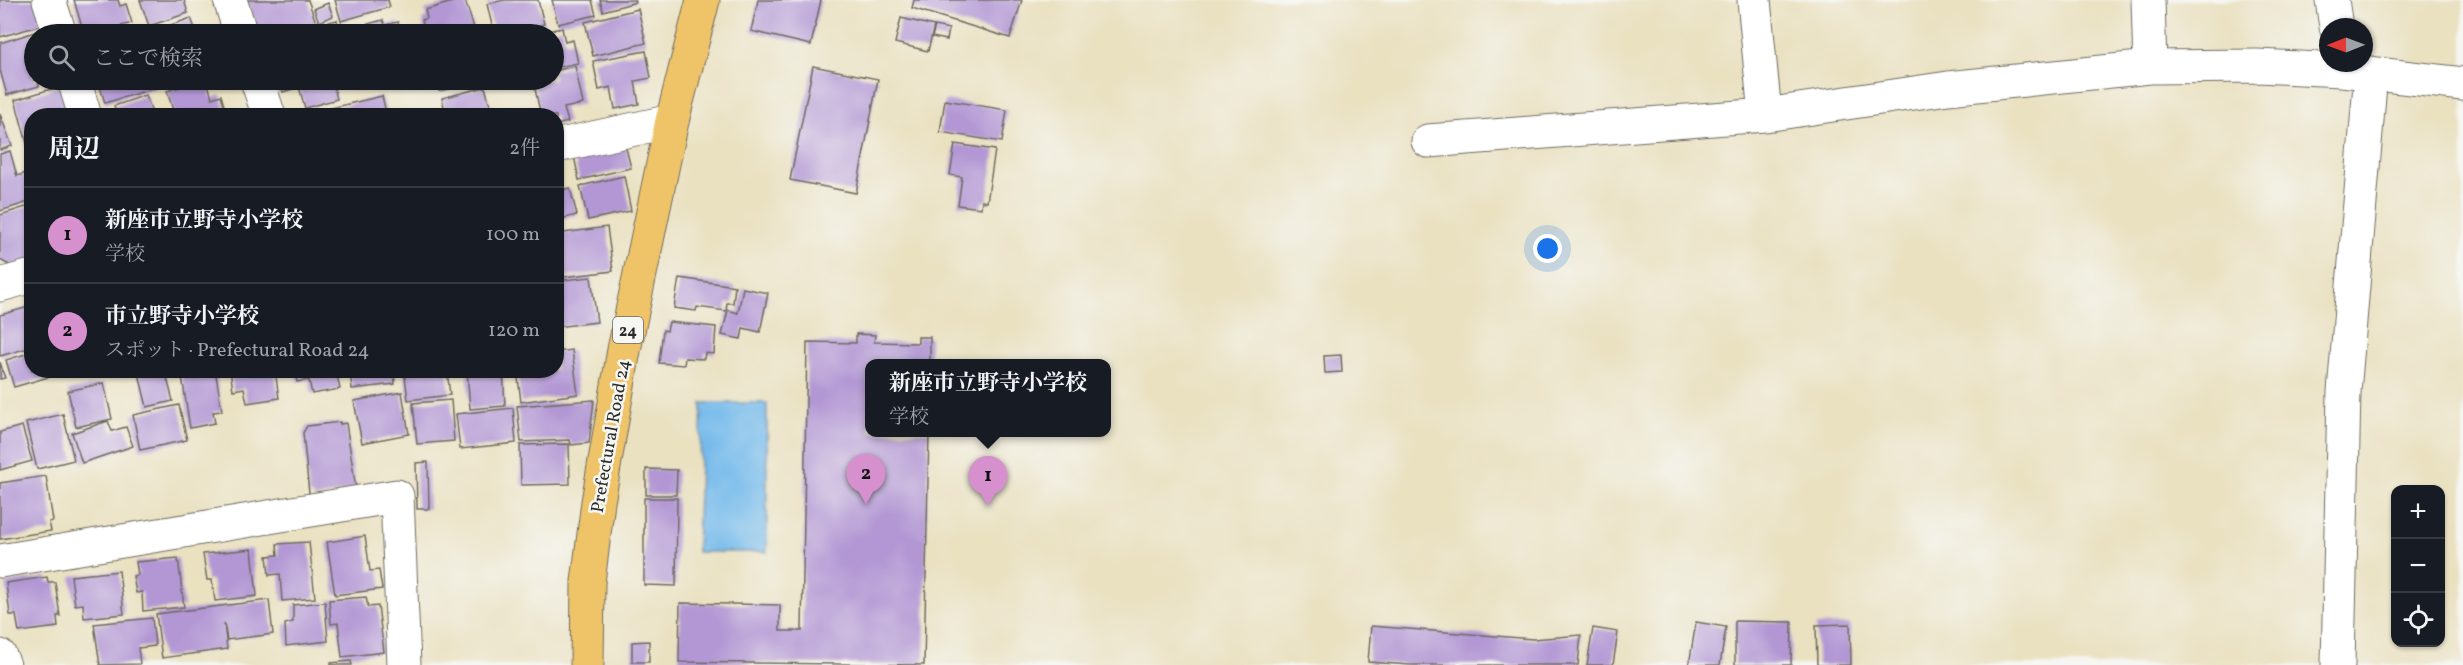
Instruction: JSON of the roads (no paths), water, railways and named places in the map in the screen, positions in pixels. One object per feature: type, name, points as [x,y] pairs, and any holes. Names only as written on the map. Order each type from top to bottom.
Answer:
[{"type":"main road","name":"Prefectural Road 24","points":[[587,665],[588,582],[598,502],[624,350],[672,121],[703,0]]},
{"type":"street","points":[[49,0],[57,24]]},
{"type":"street","points":[[230,0],[238,24]]},
{"type":"street","points":[[1754,0],[1765,115]]},
{"type":"street","points":[[2148,0],[2150,67]]},
{"type":"street","points":[[2332,0],[2335,18]]},
{"type":"street","points":[[1428,141],[1765,115],[1948,88],[2150,67],[2319,68]]},
{"type":"street","points":[[2338,665],[2351,72]]},
{"type":"street","points":[[2373,72],[2463,84]]},
{"type":"street","points":[[77,90],[83,108]]},
{"type":"street","points":[[260,90],[266,108]]},
{"type":"street","points":[[564,144],[672,121]]},
{"type":"street","points":[[0,285],[24,278]]},
{"type":"street","points":[[0,561],[397,496],[404,665]]},
{"type":"street","points":[[0,656],[4,665]]},
{"type":"water","points":[[702,403],[767,403],[767,552],[697,552]]},
{"type":"place","name":"市立野寺小学校","points":[[866,504]]},
{"type":"place","name":"新座市立野寺小学校","points":[[988,506]]}]
